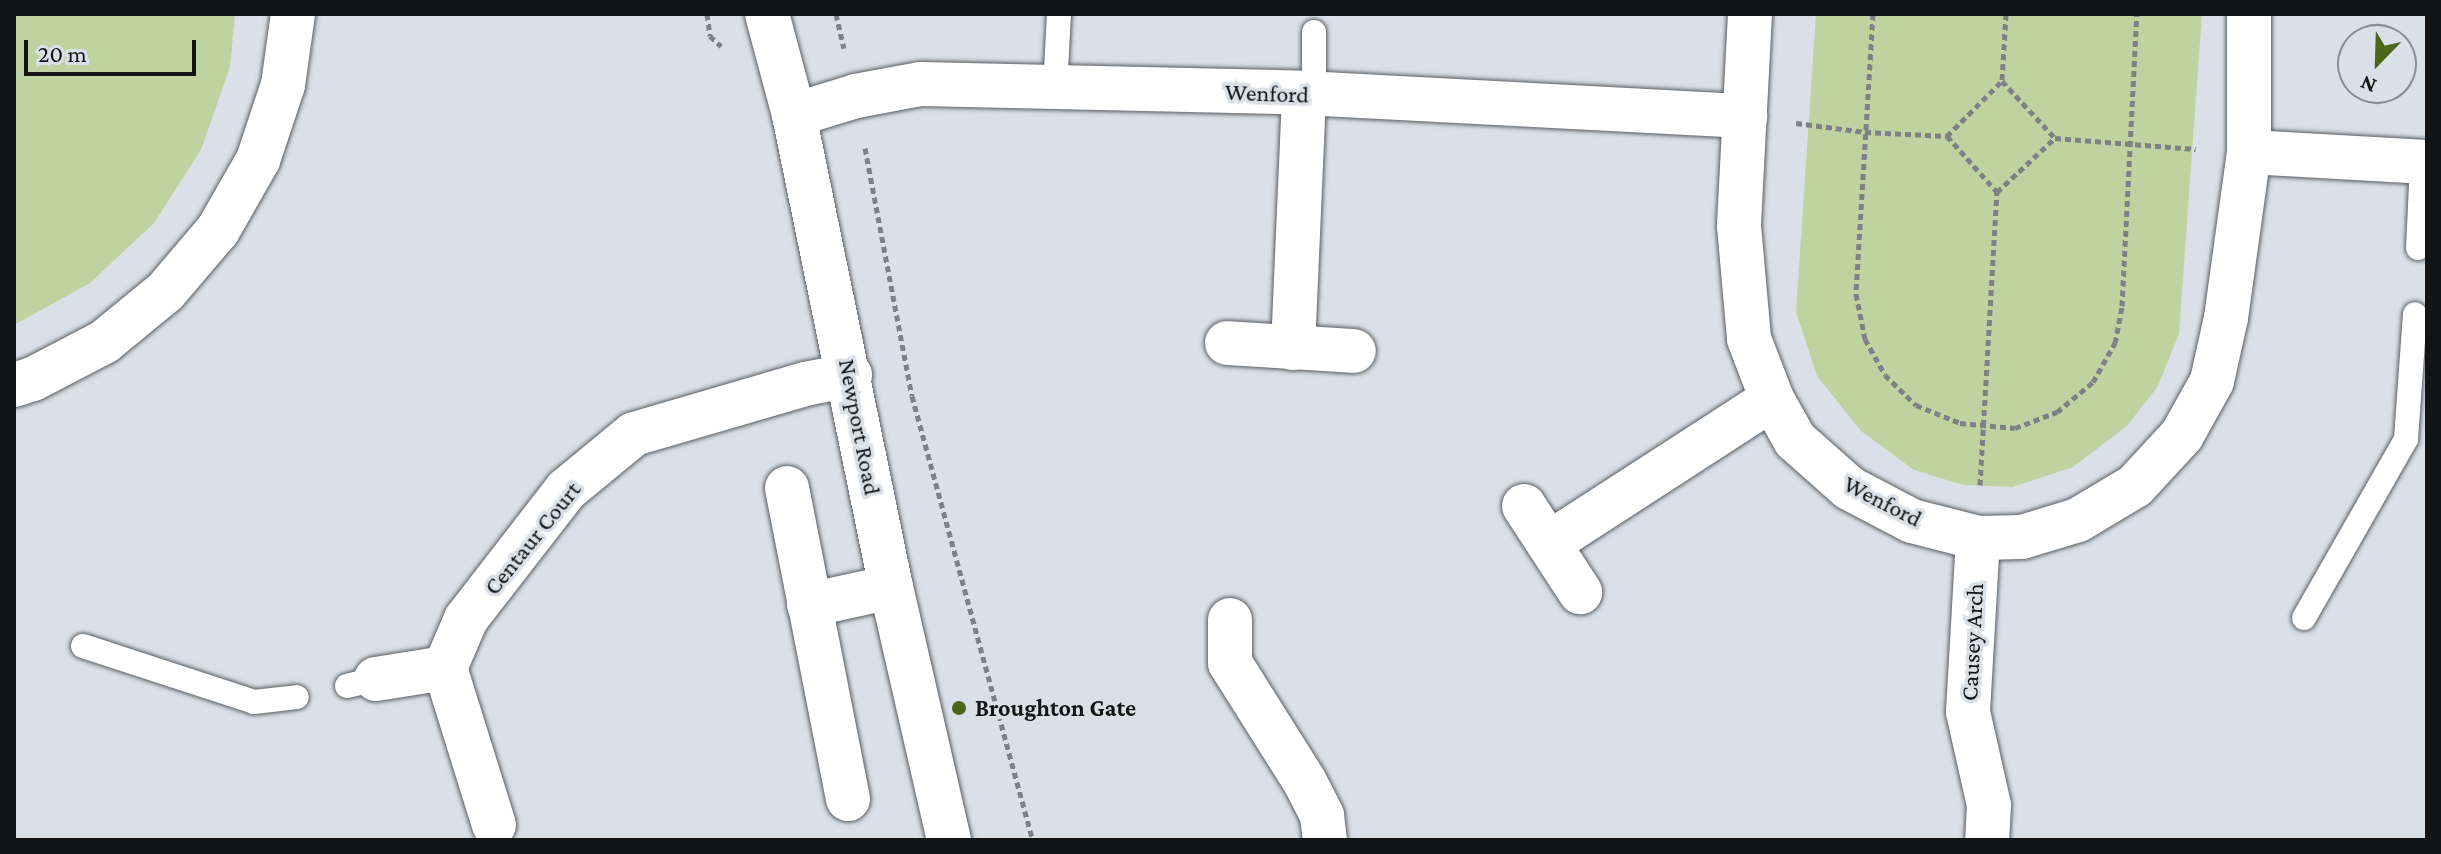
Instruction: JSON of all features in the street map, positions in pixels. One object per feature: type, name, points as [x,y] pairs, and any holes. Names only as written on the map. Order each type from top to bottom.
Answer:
[{"type":"street","points":[[14,385],[33,379],[104,342],[166,291],[218,230],[258,160],[283,85],[293,14]]},
{"type":"street","name":"Newport Road","points":[[767,14],[794,115],[850,375],[891,587],[949,840]]},
{"type":"street","name":"Wenford","points":[[1750,14],[1739,226],[1749,339],[1772,399],[1795,440],[1849,488],[1912,521],[1978,538],[2022,537],[2078,520],[2135,486],[2182,435],[2212,381],[2226,318],[2249,152],[2249,14]]},
{"type":"street","name":"Wenford","points":[[794,115],[856,96],[921,84],[1309,93],[1745,116]]},
{"type":"street","points":[[1293,348],[1309,93]]},
{"type":"street","points":[[2249,152],[2424,162]]},
{"type":"street","points":[[1227,343],[1354,351]]},
{"type":"street","name":"Centaur Court","points":[[445,668],[466,619],[566,490],[634,434],[805,384],[850,375]]},
{"type":"street","points":[[1551,542],[1772,399]]},
{"type":"street","points":[[787,488],[848,799]]},
{"type":"street","points":[[1524,506],[1551,542],[1580,592]]},
{"type":"street","name":"Causey Arch","points":[[1978,538],[1968,712],[1989,805],[1987,840]]},
{"type":"street","points":[[809,605],[891,587]]},
{"type":"street","points":[[1230,620],[1230,663],[1305,782],[1322,816],[1325,840]]},
{"type":"street","points":[[361,682],[445,668],[496,832]]},
{"type":"lane","points":[[1055,88],[1059,14]]},
{"type":"lane","points":[[1309,93],[1314,32]]},
{"type":"lane","points":[[2418,248],[2424,162]]},
{"type":"lane","points":[[2304,618],[2406,439],[2415,314]]},
{"type":"lane","points":[[83,646],[254,702],[297,697]]},
{"type":"path","points":[[836,14],[856,96],[912,396],[1033,840]]},
{"type":"path","points":[[1873,14],[1856,294],[1865,339],[1885,375],[1916,405],[1960,423],[2015,428],[2057,412],[2093,382],[2115,343],[2122,306],[2137,14]]},
{"type":"path","points":[[1947,136],[2002,81],[2006,14]]},
{"type":"path","points":[[2002,81],[2055,138],[2130,146],[2249,152]]},
{"type":"path","points":[[1745,116],[1865,132],[1947,136],[1997,192]]},
{"type":"path","points":[[1978,538],[1997,192],[2055,138]]},
{"type":"green space","points":[[14,14],[235,14],[230,67],[201,150],[154,223],[90,283],[14,325]]},
{"type":"green space","points":[[1816,14],[2202,14],[2179,334],[2158,386],[2127,426],[2073,467],[2012,487],[1963,485],[1914,470],[1861,431],[1817,376],[1796,312]]},
{"type":"place","name":"Broughton Gate","points":[[959,708]]}]
